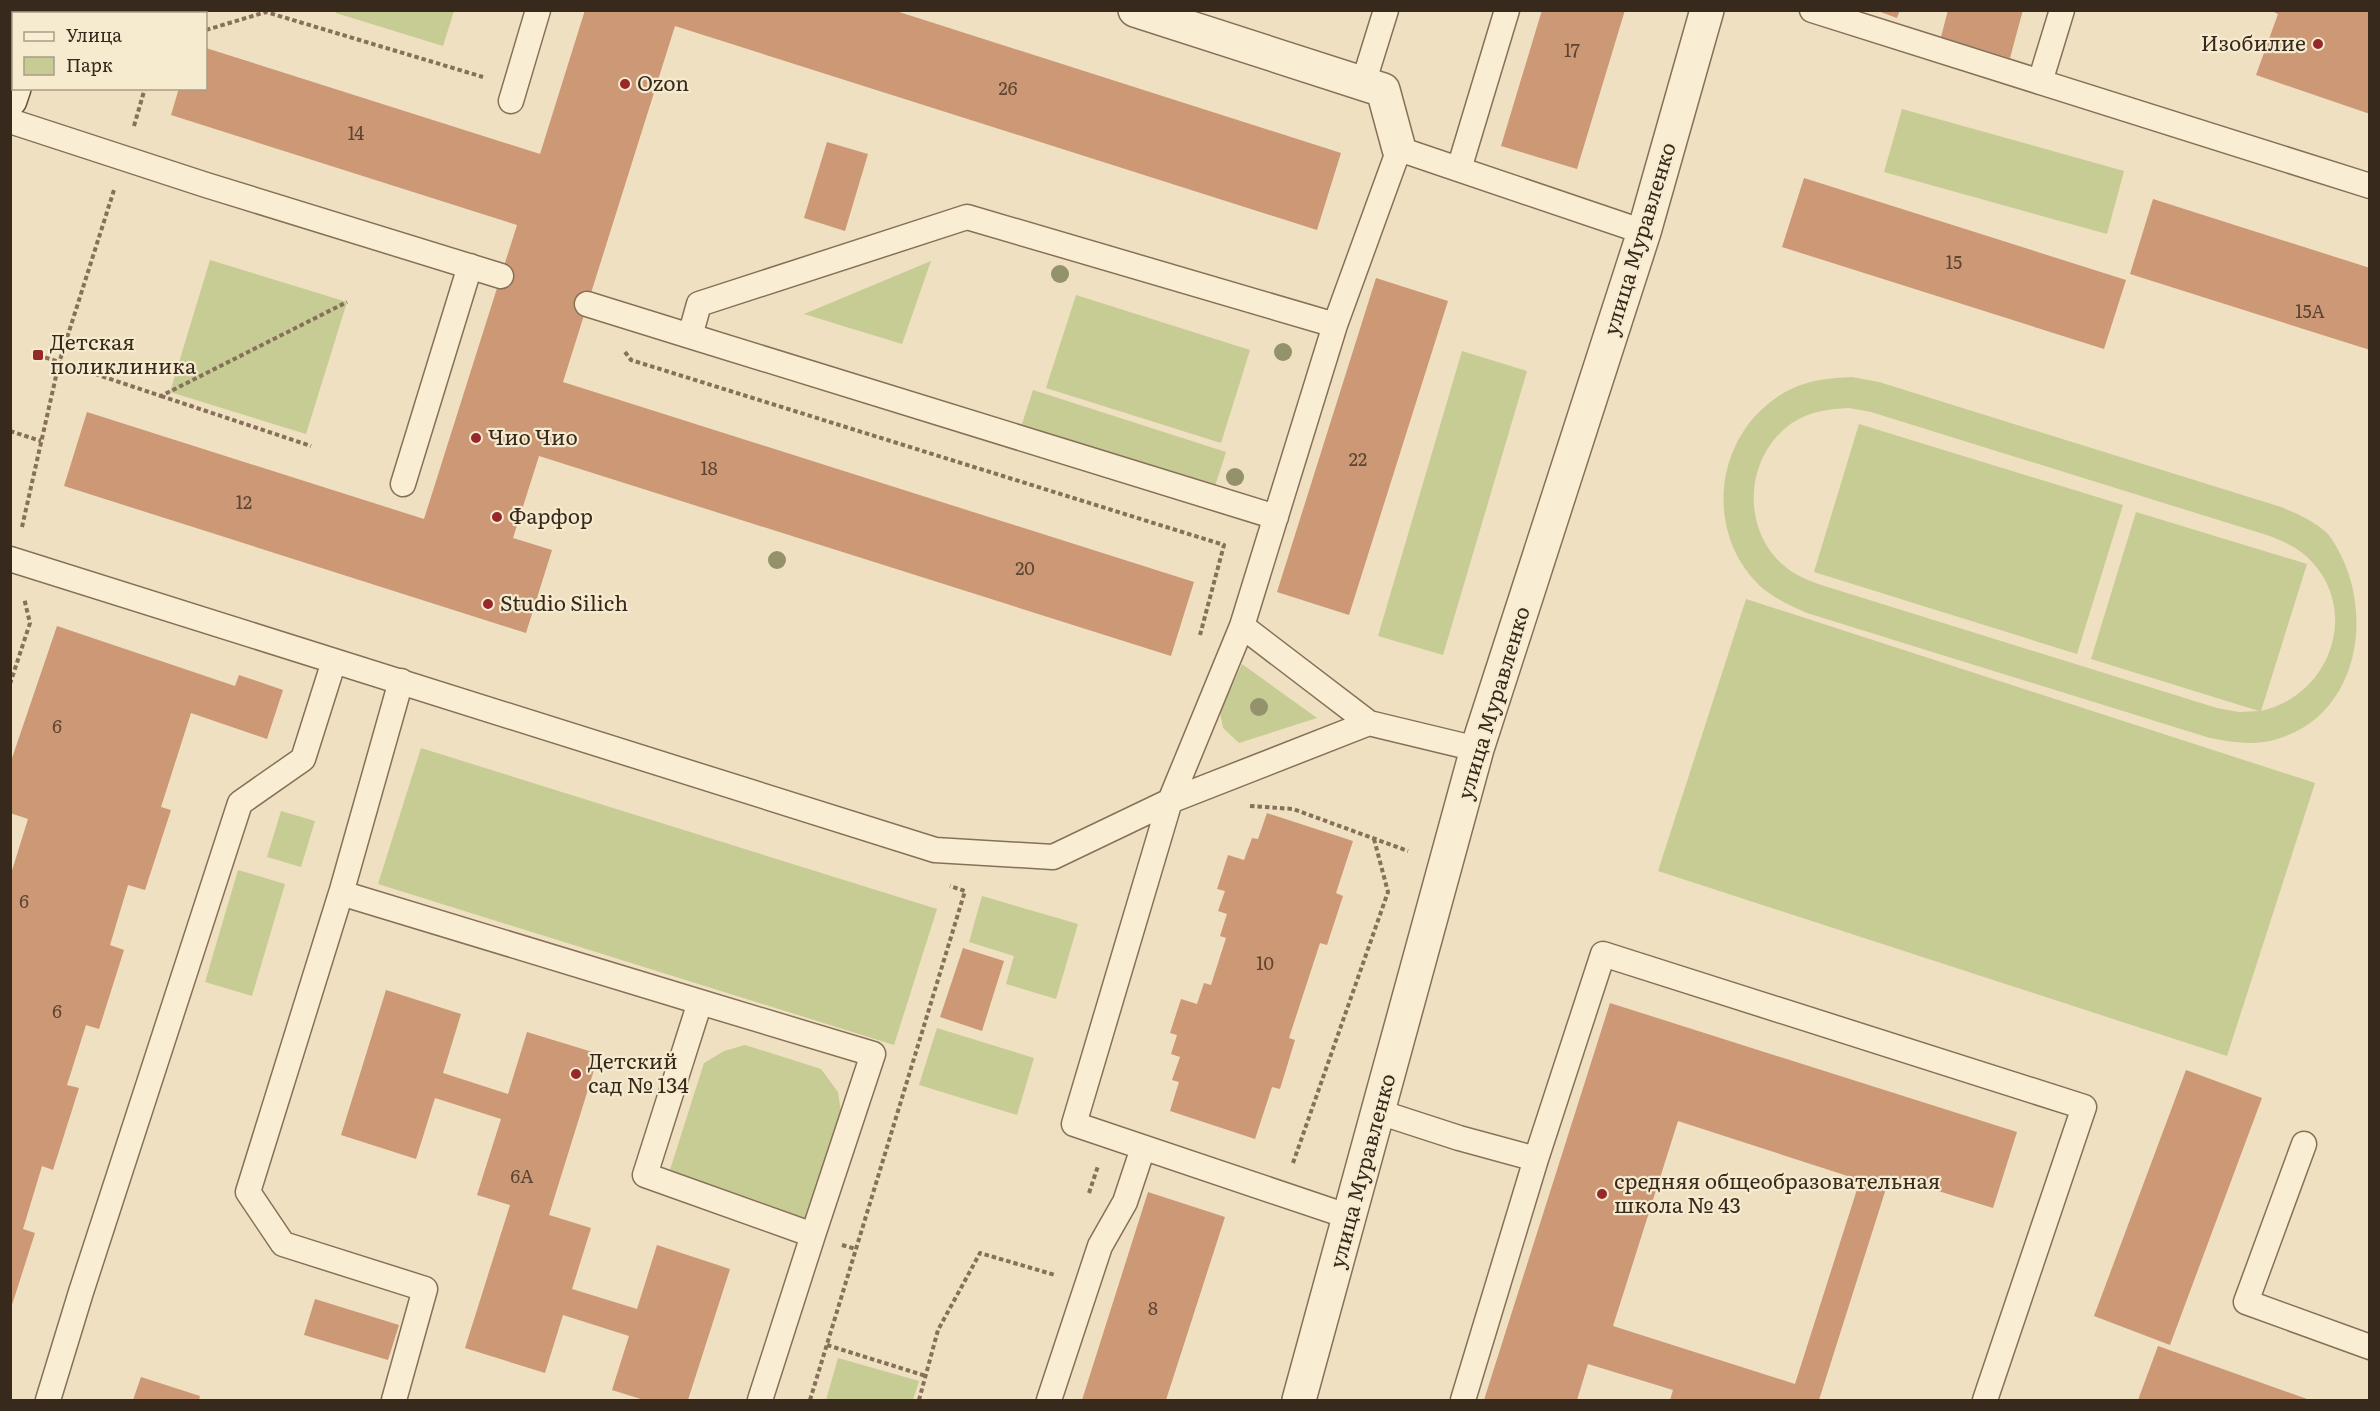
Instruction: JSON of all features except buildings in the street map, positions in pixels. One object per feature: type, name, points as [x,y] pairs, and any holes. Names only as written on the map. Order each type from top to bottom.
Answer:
[{"type":"street","points":[[1135,10],[1383,90],[1399,149]]},
{"type":"street","name":"улица Муравленко","points":[[1299,1401],[1478,749],[1644,232],[1707,10]]},
{"type":"lane","points":[[513,94],[538,10]]},
{"type":"lane","points":[[1364,84],[1386,10]]},
{"type":"lane","points":[[1459,169],[1507,10]]},
{"type":"lane","points":[[1812,10],[2370,186]]},
{"type":"lane","points":[[2040,82],[2062,10]]},
{"type":"lane","points":[[10,121],[501,276]]},
{"type":"lane","points":[[1350,1217],[1074,1124],[1170,801],[1242,626],[1335,325],[1399,149],[1644,232]]},
{"type":"lane","points":[[690,336],[699,303],[967,217],[1335,325]]},
{"type":"lane","points":[[403,484],[470,266]]},
{"type":"lane","points":[[587,304],[1276,517]]},
{"type":"lane","points":[[12,559],[935,850],[1053,857],[1170,801],[1369,723]]},
{"type":"lane","points":[[1242,626],[1369,723],[1478,749]]},
{"type":"lane","points":[[48,1401],[81,1292],[240,803],[303,759],[334,661]]},
{"type":"lane","points":[[394,1401],[426,1289],[283,1244],[248,1192],[340,897],[401,681]]},
{"type":"lane","points":[[340,897],[341,893],[873,1054],[760,1401]]},
{"type":"lane","points":[[1463,1401],[1536,1159],[1603,954],[2084,1107],[1985,1401]]},
{"type":"lane","points":[[700,1002],[645,1175],[813,1235]]},
{"type":"lane","points":[[1379,1112],[1458,1138],[1536,1159]]},
{"type":"lane","points":[[2304,1144],[2246,1302],[2370,1347]]},
{"type":"lane","points":[[1049,1401],[1100,1246],[1125,1202],[1143,1148]]},
{"type":"path","points":[[207,30],[266,12],[513,94]]},
{"type":"path","points":[[10,684],[30,623],[12,559],[59,363],[145,90]]},
{"type":"path","points":[[161,396],[346,302]]},
{"type":"path","points":[[624,351],[631,360],[1224,545],[1199,636]]},
{"type":"path","points":[[38,355],[311,446]]},
{"type":"path","points":[[10,431],[41,441]]},
{"type":"path","points":[[1248,806],[1293,809],[1408,851]]},
{"type":"path","points":[[1292,1166],[1388,892],[1374,839]]},
{"type":"path","points":[[810,1401],[965,891],[942,884]]},
{"type":"path","points":[[1087,1201],[1108,1136]]},
{"type":"path","points":[[919,1401],[939,1330],[980,1253],[1062,1276]]},
{"type":"path","points":[[827,1345],[926,1376]]},
{"type":"green space","points":[[336,10],[454,11],[443,46],[336,13]]},
{"type":"green space","points":[[1902,109],[2124,171],[2107,234],[1884,172]]},
{"type":"green space","points":[[210,260],[347,302],[306,434],[170,392]]},
{"type":"green space","points":[[931,261],[902,344],[804,314]]},
{"type":"green space","points":[[1076,295],[1250,350],[1221,443],[1046,388]]},
{"type":"green space","points":[[1462,351],[1527,371],[1443,655],[1378,636]]},
{"type":"green space","points":[[1852,377],[1879,382],[2281,507],[2312,522],[2328,534],[2344,562],[2354,594],[2356,626],[2352,658],[2341,687],[2323,712],[2297,731],[2257,743],[2210,738],[1807,613],[1788,605],[1760,586],[1741,562],[1729,534],[1724,505],[1726,476],[1734,448],[1750,423],[1771,402],[1798,386],[1825,379]],"holes":[[[1849,408],[1871,412],[2270,536],[2294,547],[2306,556],[2323,577],[2333,599],[2335,623],[2331,647],[2321,668],[2306,687],[2286,702],[2261,711],[2307,564],[2136,512],[2091,659],[2259,711],[2239,712],[2217,708],[1818,584],[1795,573],[1782,564],[1768,548],[1759,530],[1754,491],[1765,453],[1792,423],[1813,413]]]},
{"type":"green space","points":[[1033,390],[1226,452],[1215,486],[1022,424]]},
{"type":"green space","points":[[1859,424],[2123,505],[2077,654],[1814,572]]},
{"type":"green space","points":[[1746,599],[2315,783],[2227,1056],[1658,871]]},
{"type":"green space","points":[[1242,664],[1317,718],[1239,743],[1223,728],[1220,712]]},
{"type":"green space","points":[[421,748],[937,909],[894,1045],[378,884]]},
{"type":"green space","points":[[281,811],[315,821],[301,867],[267,857]]},
{"type":"green space","points":[[238,870],[285,884],[252,996],[205,982]]},
{"type":"green space","points":[[982,896],[1078,924],[1056,999],[1006,984],[1014,956],[969,942]]},
{"type":"green space","points":[[937,1028],[1034,1058],[1017,1115],[919,1085]]},
{"type":"green space","points":[[745,1045],[821,1069],[838,1092],[842,1119],[809,1223],[668,1176],[704,1063],[724,1051]]},
{"type":"green space","points":[[838,1358],[919,1381],[913,1400],[826,1400]]},
{"type":"place","name":"Изобилие","points":[[2318,44]]},
{"type":"place","name":"Ozon","points":[[625,84]]},
{"type":"place","name":"Детская поликлиника","points":[[38,355]]},
{"type":"place","name":"Чио Чио","points":[[476,438]]},
{"type":"place","name":"Фарфор","points":[[497,517]]},
{"type":"place","name":"Studio Silich","points":[[488,604]]},
{"type":"place","name":"Детский сад № 134","points":[[576,1074]]},
{"type":"place","name":"средняя общеобразовательная школа № 43","points":[[1602,1194]]}]
